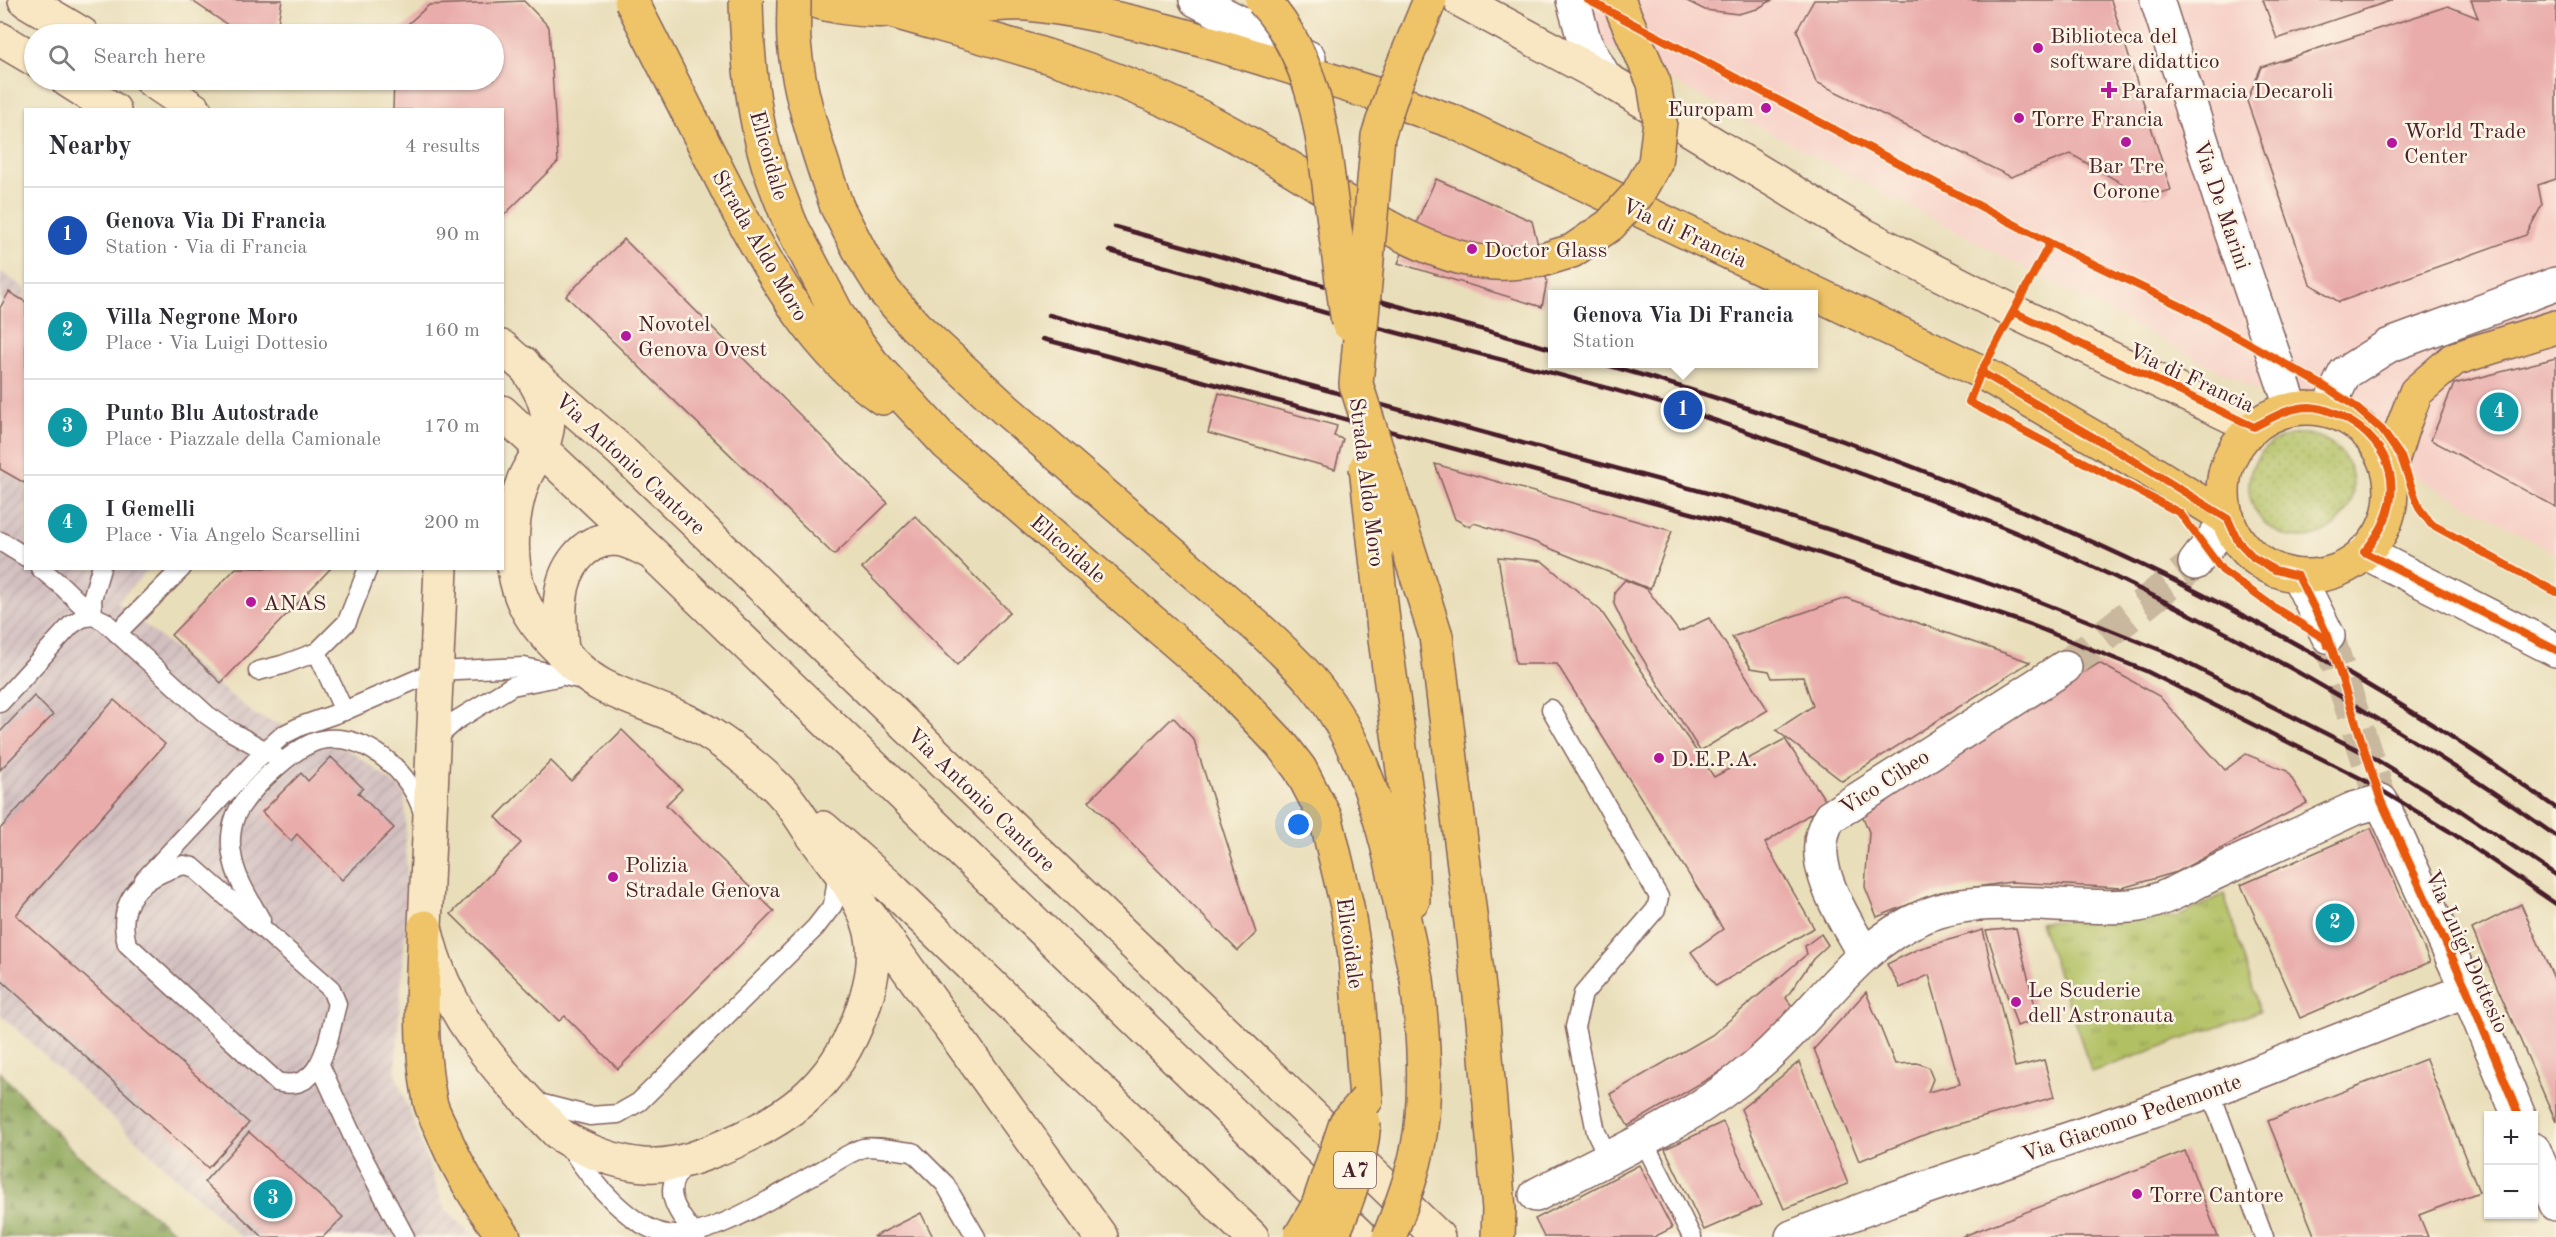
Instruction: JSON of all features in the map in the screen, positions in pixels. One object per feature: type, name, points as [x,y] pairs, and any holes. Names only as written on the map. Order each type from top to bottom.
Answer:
[{"type":"main road","points":[[25,0],[65,24]]},
{"type":"main road","name":"Strada Aldo Moro","points":[[631,0],[739,213],[780,286],[815,335],[838,360],[874,392],[958,453]]},
{"type":"main road","name":"Elicoidale","points":[[746,0],[750,69],[756,113],[768,164],[791,225],[839,317],[872,363],[958,453],[1222,682],[1281,744],[1300,769],[1326,819],[1347,906],[1355,956],[1366,1100]]},
{"type":"main road","points":[[794,0],[794,41],[803,96],[819,155],[837,207],[863,257],[885,292],[915,326],[1005,409],[1288,655],[1315,685],[1340,722],[1357,754],[1373,794],[1417,979],[1422,1037],[1422,1118],[1408,1185],[1389,1237]]},
{"type":"main road","points":[[811,0],[860,11],[1025,4],[1073,10],[1135,22],[1191,37],[1375,94]]},
{"type":"main road","name":"Strada Aldo Moro","points":[[1262,0],[1285,30],[1306,69],[1318,108],[1356,384],[1385,639],[1410,821],[1417,979]]},
{"type":"main road","points":[[1430,0],[1395,85],[1378,136],[1356,384],[1436,636],[1483,1021],[1499,1209],[1498,1237]]},
{"type":"main road","name":"Via di Francia","points":[[1460,0],[1605,78],[1864,235],[2014,312],[2254,427]]},
{"type":"main road","points":[[891,11],[1071,63],[1118,80],[1181,107],[1369,216],[1445,253],[1482,262],[1513,263],[1542,260],[1572,251],[1610,225],[1637,195],[1655,163],[1660,121],[1654,83],[1618,0]]},
{"type":"main road","points":[[0,39],[24,53]]},
{"type":"main road","points":[[83,90],[111,108]]},
{"type":"main road","points":[[166,90],[192,108]]},
{"type":"main road","name":"Via di Francia","points":[[1375,94],[1454,122],[1808,290]]},
{"type":"main road","name":"Via di Francia","points":[[1818,295],[1981,372],[2131,459],[2228,519]]},
{"type":"main road","points":[[2390,468],[2416,392],[2454,359],[2556,327]]},
{"type":"main road","name":"Via Antonio Cantore","points":[[513,355],[540,389],[546,407],[548,428],[542,447],[525,477],[517,504],[513,556],[518,584],[527,609],[564,664],[602,686],[686,721],[714,736],[783,794]]},
{"type":"main road","name":"Via Antonio Cantore","points":[[513,355],[621,450],[1438,1237]]},
{"type":"main road","name":"Via di Francia","points":[[2310,407],[2327,410],[2349,420],[2376,441],[2390,468],[2392,491],[2388,512],[2379,535],[2350,565],[2320,576],[2298,576],[2275,570],[2254,558],[2238,541],[2228,519],[2223,494],[2226,469],[2237,446],[2254,427],[2292,409],[2310,407]]},
{"type":"main road","points":[[504,414],[542,447],[1361,1237]]},
{"type":"main road","points":[[564,664],[561,597],[565,577],[584,549],[598,542],[613,539],[629,542],[653,554]]},
{"type":"main road","points":[[441,570],[422,998],[424,1053],[430,1103],[454,1162],[504,1237]]},
{"type":"main road","points":[[783,794],[1101,1237]]},
{"type":"main road","points":[[783,794],[890,887],[1252,1237]]},
{"type":"main road","points":[[425,927],[431,956],[458,1012],[484,1052],[527,1101],[565,1140],[624,1164],[650,1167],[696,1158],[749,1137],[788,1113],[822,1083],[849,1041],[872,982],[873,948],[870,927],[859,900]]},
{"type":"main road","points":[[1300,1237],[1318,1206],[1346,1123],[1366,1100]]},
{"type":"main road","name":"A7","points":[[1331,1237],[1351,1184],[1363,1141],[1366,1100]]},
{"type":"street","name":"Via di Francia","points":[[1196,0],[1375,94]]},
{"type":"street","points":[[1572,0],[1585,43],[1605,78]]},
{"type":"street","name":"Via De Marini","points":[[2157,0],[2223,208],[2292,409]]},
{"type":"street","points":[[2327,410],[2345,373],[2388,346],[2556,284]]},
{"type":"street","points":[[2195,563],[2228,519]]},
{"type":"street","points":[[2364,552],[2556,650]]},
{"type":"street","points":[[2298,576],[2328,636]]},
{"type":"street","name":"Vico Cibeo","points":[[1864,954],[1839,909],[1825,875],[1821,843],[1824,826],[1830,817],[2066,668]]},
{"type":"street","name":"Via Luigi Dottesio","points":[[1864,954],[1908,924],[1927,915],[1961,906],[2037,903],[2131,906],[2140,904],[2166,896],[2353,809],[2381,801],[2467,990],[2517,1111]]},
{"type":"street","points":[[1536,1194],[1643,1140],[1712,1100],[1758,1064],[1795,1029],[1864,954]]},
{"type":"street","name":"Via Giacomo Pedemonte","points":[[1791,1237],[1889,1200],[2210,1091],[2467,990]]},
{"type":"street","points":[[2538,1160],[2556,1204]]},
{"type":"lane","points":[[0,541],[24,556]]},
{"type":"lane","points":[[42,570],[93,616],[104,621],[207,715],[265,751],[286,761]]},
{"type":"lane","points":[[93,616],[92,599],[100,570]]},
{"type":"lane","points":[[117,633],[180,570]]},
{"type":"lane","points":[[258,671],[282,666],[317,652],[347,622],[367,570]]},
{"type":"lane","points":[[0,702],[71,625],[82,618],[93,616]]},
{"type":"lane","points":[[317,652],[344,711]]},
{"type":"lane","points":[[141,884],[180,866],[193,867],[331,988],[337,1004],[320,1065],[312,1075],[301,1082],[290,1084],[278,1082],[129,948],[125,933],[126,907],[141,884],[265,751],[283,735],[436,671],[564,664]]},
{"type":"lane","points":[[432,742],[457,720],[512,686],[564,664]]},
{"type":"lane","points":[[1551,709],[1659,897],[1656,909],[1583,994],[1575,1027],[1596,1132],[1608,1157]]},
{"type":"lane","points":[[266,930],[235,868],[231,838],[233,824],[240,806],[267,777],[305,745],[321,740],[348,741],[387,759],[409,781],[418,795],[428,830]]},
{"type":"lane","points":[[527,1101],[590,1116],[618,1114],[639,1102],[815,928],[833,905],[838,871]]},
{"type":"lane","points":[[320,1065],[363,1157],[405,1237]]},
{"type":"lane","points":[[2210,1091],[2264,1237]]},
{"type":"lane","points":[[565,1140],[584,1170],[632,1217],[651,1229],[672,1235],[695,1235],[729,1220],[864,1148],[913,1152],[945,1184],[976,1237]]},
{"type":"lane","points":[[1643,1140],[1692,1237]]},
{"type":"lane","points":[[695,1235],[676,1209],[671,1193],[673,1180],[682,1168],[696,1158]]},
{"type":"shaded area","points":[[1562,0],[2556,0],[2556,553],[2292,409],[1563,23]]},
{"type":"shaded area","points":[[0,271],[24,287],[24,570],[148,570],[117,602],[255,715],[352,752],[405,792],[407,907],[395,1072],[444,1208],[474,1237],[241,1237],[0,1014]]},
{"type":"green space","points":[[2301,434],[2321,438],[2330,443],[2344,457],[2349,466],[2353,486],[2349,506],[2344,515],[2330,529],[2321,534],[2301,538],[2281,534],[2272,529],[2258,515],[2253,506],[2249,486],[2253,466],[2258,457],[2272,443],[2281,438]]},
{"type":"green space","points":[[2224,894],[2260,1011],[2092,1072],[2040,922],[2178,917]]},
{"type":"green space","points":[[0,1072],[74,1152],[181,1237],[0,1237]]},
{"type":"building","points":[[191,0],[282,0],[278,24],[226,24]]},
{"type":"building","points":[[1685,0],[1772,0],[1757,9],[1738,14],[1705,10]]},
{"type":"building","name":"Torre Francia","points":[[1814,0],[2111,0],[2171,190],[2145,197],[2071,154],[2011,177],[1816,82],[1797,30]]},
{"type":"building","points":[[2263,0],[2393,0],[2277,39]]},
{"type":"building","name":"World Trade Center","points":[[2471,0],[2556,0],[2556,179],[2538,185],[2542,205],[2526,235],[2339,302],[2310,284],[2247,101],[2261,67],[2448,6],[2478,18]]},
{"type":"building","points":[[524,1],[549,27],[558,162],[504,215],[504,108],[393,108],[394,90],[504,90],[504,24],[408,24],[429,5]]},
{"type":"building","name":"Doctor Glass","points":[[1436,179],[1532,221],[1547,281],[1542,307],[1398,263]]},
{"type":"building","points":[[624,239],[888,503],[834,555],[566,296]]},
{"type":"building","points":[[9,292],[24,301],[24,483],[0,469],[0,308]]},
{"type":"building","points":[[2556,358],[2556,507],[2431,440],[2454,384]]},
{"type":"building","points":[[1219,393],[1337,426],[1334,436],[1343,439],[1335,469],[1208,433]]},
{"type":"building","points":[[1435,464],[1672,531],[1650,589],[1532,541],[1474,523],[1470,527],[1455,519]]},
{"type":"building","points":[[915,516],[1010,612],[957,665],[862,568]]},
{"type":"building","name":"D.E.P.A.","points":[[1498,557],[1542,561],[1601,611],[1714,777],[1785,739],[1827,803],[1765,843],[1814,928],[1716,986],[1691,952],[1723,929],[1557,664],[1516,664]]},
{"type":"building","name":"ANAS","points":[[234,570],[329,570],[221,683],[171,635]]},
{"type":"building","points":[[1625,580],[1647,589],[1679,632],[1709,618],[1768,710],[1700,751],[1631,640],[1614,604],[1615,591]]},
{"type":"building","points":[[1846,598],[2030,662],[1842,781],[1776,730],[1813,706],[1803,677],[1772,678],[1769,671],[1751,668],[1732,637]]},
{"type":"building","points":[[2099,663],[2159,696],[2225,770],[2246,754],[2287,771],[2307,803],[2177,872],[2122,888],[2011,882],[1940,892],[1877,917],[1865,887],[1869,832],[1861,812]]},
{"type":"building","points":[[34,696],[53,715],[0,770],[0,732]]},
{"type":"building","points":[[114,700],[165,744],[16,915],[249,1123],[208,1168],[0,979],[0,829]]},
{"type":"building","points":[[1173,717],[1194,740],[1256,933],[1238,951],[1089,801]]},
{"type":"building","name":"Polizia Stradale Genova","points":[[622,730],[682,789],[666,805],[774,911],[618,1069],[565,1016],[559,1021],[451,914],[521,843],[496,817],[551,761],[571,781]]},
{"type":"building","points":[[331,757],[363,788],[358,793],[394,828],[342,880],[297,834],[291,841],[262,812],[301,773],[308,781]]},
{"type":"building","points":[[2371,828],[2430,962],[2300,1018],[2241,885]]},
{"type":"building","points":[[2521,904],[2556,983],[2556,1122],[2472,929]]},
{"type":"building","points":[[2016,928],[2038,1018],[2017,1026],[1986,931]]},
{"type":"building","points":[[1983,930],[2015,1067],[2044,1060],[2054,1097],[1934,1131],[1859,1161],[1814,1049],[1866,992],[1895,1064],[1917,1063],[1928,1067],[1933,1079],[1928,1092],[1960,1084],[1929,975],[1900,988],[1887,964],[1918,949]]},
{"type":"building","points":[[1821,934],[1828,945],[1813,959],[1786,998],[1794,1009],[1735,1063],[1628,1126],[1610,1094],[1712,1035],[1807,954],[1805,946]]},
{"type":"building","points":[[2426,1059],[2479,1192],[2419,1215],[2428,1237],[2315,1237],[2268,1121]]},
{"type":"building","points":[[1799,1062],[1848,1184],[1784,1209],[1741,1109]]},
{"type":"building","points":[[1723,1122],[1761,1205],[1704,1230],[1665,1149]]},
{"type":"building","points":[[249,1132],[343,1217],[323,1237],[263,1237],[204,1182]]},
{"type":"building","name":"Torre Cantore","points":[[2185,1151],[2218,1237],[1961,1237]]},
{"type":"building","points":[[1639,1165],[1672,1228],[1654,1237],[1544,1237],[1535,1219]]},
{"type":"building","points":[[921,1213],[933,1237],[873,1237]]},
{"type":"tunnel","points":[[2065,667],[2195,563]]},
{"type":"tunnel","points":[[2328,636],[2381,801]]},
{"type":"railway","points":[[1115,227],[1548,348]]},
{"type":"railway","points":[[1110,251],[1375,327],[1680,409],[1766,438],[2001,526],[2115,577],[2246,643],[2374,716],[2556,836]]},
{"type":"railway","points":[[1049,315],[1752,505],[1894,550],[2038,601],[2163,651],[2370,756],[2461,811],[2556,875]]},
{"type":"railway","points":[[1043,339],[1746,528],[2031,625],[2146,671],[2364,780],[2449,831],[2556,904]]},
{"type":"railway","points":[[1617,368],[1730,402],[1855,445],[1978,493],[2100,545],[2218,603],[2334,665],[2447,734],[2556,808]]},
{"type":"cycle path","points":[[1588,0],[2050,243],[2187,309],[2324,386],[2353,405],[2382,430],[2401,457],[2419,508],[2431,524],[2556,592]]},
{"type":"cycle path","points":[[2050,243],[1981,372],[1969,402],[2180,513],[2222,570],[2275,608],[2325,639],[2327,645]]},
{"type":"cycle path","points":[[2014,312],[2254,427],[2302,407],[2323,409],[2348,420],[2374,442],[2384,457],[2390,473],[2392,488],[2390,505],[2384,521],[2376,537],[2364,552],[2556,650]]},
{"type":"cycle path","points":[[1981,372],[2131,459],[2228,519],[2238,541],[2254,558],[2275,570],[2298,576],[2328,636],[2381,801],[2467,990],[2517,1111]]},
{"type":"place","name":"Biblioteca del software didattico","points":[[2038,48]]},
{"type":"place","name":"Parafarmacia Decaroli","points":[[2109,90]]},
{"type":"place","name":"Europam","points":[[1766,108]]},
{"type":"place","name":"Torre Francia","points":[[2019,118]]},
{"type":"place","name":"Bar Tre Corone","points":[[2126,142]]},
{"type":"place","name":"World Trade Center","points":[[2392,143]]},
{"type":"place","name":"Doctor Glass","points":[[1472,249]]},
{"type":"place","name":"Novotel Genova Ovest","points":[[626,336]]},
{"type":"place","name":"Genova Via Di Francia","points":[[1683,410]]},
{"type":"place","name":"I Gemelli","points":[[2499,412]]},
{"type":"place","name":"ANAS","points":[[251,602]]},
{"type":"place","name":"D.E.P.A.","points":[[1659,758]]},
{"type":"place","name":"Polizia Stradale Genova","points":[[613,877]]},
{"type":"place","name":"Villa Negrone Moro","points":[[2335,923]]},
{"type":"place","name":"Le Scuderie dell'Astronauta","points":[[2016,1002]]},
{"type":"place","name":"Torre Cantore","points":[[2137,1194]]},
{"type":"place","name":"Punto Blu Autostrade","points":[[273,1199]]}]
